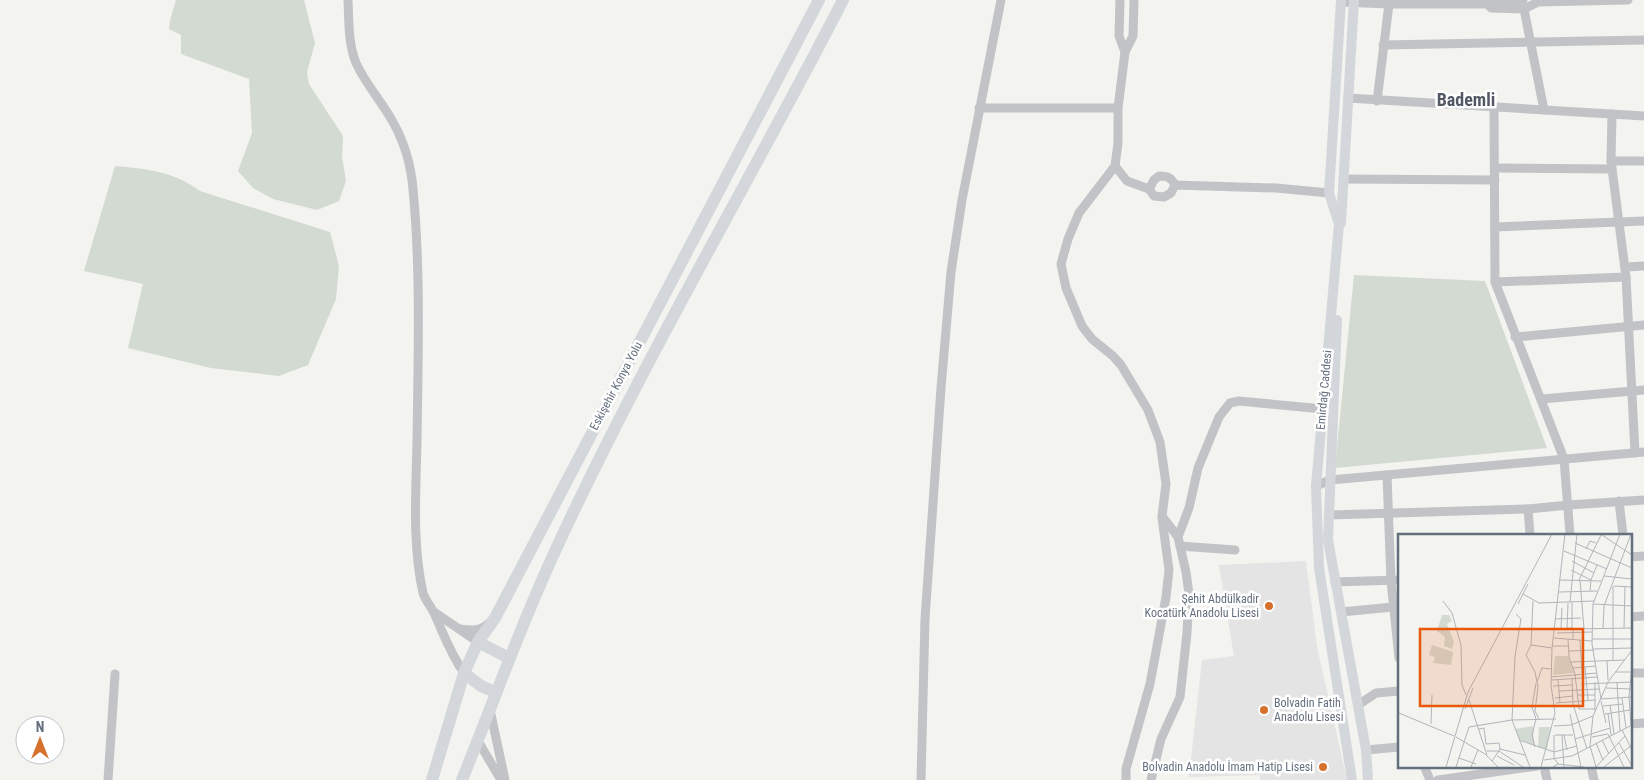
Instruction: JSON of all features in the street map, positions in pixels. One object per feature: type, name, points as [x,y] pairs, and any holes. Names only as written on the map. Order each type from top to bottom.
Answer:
[{"type":"highway","name":"Eskişehir Konya Yolu","points":[[432,780],[464,673],[478,642],[495,618],[819,0]]},
{"type":"highway","points":[[462,780],[490,710],[495,692],[563,534],[632,395],[843,0]]},
{"type":"highway","points":[[478,642],[509,658]]},
{"type":"highway","points":[[464,673],[481,686],[495,692]]},
{"type":"main road","name":"Emirdağ Caddesi","points":[[1341,1],[1339,63],[1329,193],[1339,224],[1316,486],[1319,568],[1352,780]]},
{"type":"main road","name":"Emirdağ Caddesi","points":[[1354,2],[1343,179],[1328,540],[1366,750],[1368,780]]},
{"type":"street","points":[[348,0],[350,42],[356,62],[366,83],[394,123],[406,150],[410,168],[413,191],[420,322],[416,508],[418,568],[424,596],[434,612],[452,657],[464,673]]},
{"type":"street","points":[[921,780],[925,619],[951,272],[962,200],[1001,0]]},
{"type":"street","points":[[1120,0],[1119,36],[1125,52]]},
{"type":"street","points":[[1126,780],[1126,769],[1150,684],[1166,597],[1169,570],[1162,516],[1166,484],[1160,442],[1148,410],[1121,365],[1092,339],[1082,326],[1066,288],[1061,264],[1068,239],[1079,213],[1115,166],[1118,143],[1118,108],[1125,52],[1133,36],[1134,0]]},
{"type":"street","points":[[1341,1],[1389,4],[1484,2],[1491,8],[1538,2],[1628,0]]},
{"type":"street","points":[[1377,101],[1389,4]]},
{"type":"street","points":[[1524,5],[1544,110]]},
{"type":"street","points":[[1383,45],[1644,40]]},
{"type":"street","points":[[1348,98],[1644,116]]},
{"type":"street","points":[[1494,107],[1495,282],[1564,458],[1570,534]]},
{"type":"street","points":[[979,108],[1118,108]]},
{"type":"street","points":[[1316,486],[1330,480],[1639,452],[1630,390],[1626,277],[1611,165],[1612,114]]},
{"type":"street","points":[[1495,168],[1611,165],[1644,161]]},
{"type":"street","points":[[1115,166],[1127,181],[1149,190],[1154,196],[1164,197],[1171,193],[1174,185],[1172,179],[1167,176],[1159,176],[1154,180],[1149,190]]},
{"type":"street","points":[[1343,179],[1495,180]]},
{"type":"street","points":[[1174,185],[1276,188],[1329,193]]},
{"type":"street","points":[[1495,227],[1644,221]]},
{"type":"street","points":[[1625,267],[1644,266]]},
{"type":"street","points":[[1495,282],[1626,277]]},
{"type":"street","points":[[1516,337],[1644,325]]},
{"type":"street","points":[[1542,399],[1644,390]]},
{"type":"street","points":[[1179,541],[1198,468],[1219,417],[1230,403],[1239,401],[1322,409]]},
{"type":"street","points":[[1387,475],[1395,580],[1393,607],[1398,645]]},
{"type":"street","points":[[1329,515],[1528,509],[1569,504],[1644,500]]},
{"type":"street","points":[[1620,501],[1623,534]]},
{"type":"street","points":[[1528,509],[1530,534]]},
{"type":"street","points":[[1151,780],[1161,739],[1180,698],[1189,594],[1179,541],[1162,516]]},
{"type":"street","points":[[1179,541],[1235,550]]},
{"type":"street","points":[[1335,582],[1395,580]]},
{"type":"street","points":[[1341,612],[1393,607]]},
{"type":"street","points":[[434,612],[478,642]]},
{"type":"street","points":[[456,628],[471,631],[483,628],[495,618]]},
{"type":"street","points":[[108,780],[116,674]]},
{"type":"street","points":[[1358,705],[1376,693],[1398,691]]},
{"type":"street","points":[[490,710],[505,780]]},
{"type":"street","points":[[478,741],[500,780]]},
{"type":"street","points":[[1366,750],[1398,747]]},
{"type":"street","points":[[1425,768],[1430,780]]},
{"type":"street","points":[[1438,780],[1483,777],[1528,768]]},
{"type":"shaded area","points":[[176,0],[304,0],[315,43],[307,72],[309,84],[343,136],[342,157],[346,181],[339,201],[317,210],[273,199],[253,188],[238,171],[252,133],[249,79],[181,54],[181,35],[169,29]]},
{"type":"shaded area","points":[[115,166],[149,170],[170,175],[200,191],[330,232],[339,266],[336,299],[308,365],[279,376],[211,368],[128,348],[143,284],[84,271]]},
{"type":"shaded area","points":[[1354,275],[1485,281],[1547,448],[1335,468]]},
{"type":"shaded area","name":"Bolvadin Fatih Anadolu Lisesi","points":[[1306,561],[1317,647],[1347,780],[1260,780],[1260,775],[1189,777],[1202,660],[1234,656],[1219,565]]},
{"type":"place","name":"Şehit Abdülkadir Kocatürk Anadolu Lisesi","points":[[1269,606]]},
{"type":"place","name":"Bolvadin Fatih Anadolu Lisesi","points":[[1264,710]]},
{"type":"place","name":"Bolvadin Anadolu İmam Hatip Lisesi","points":[[1323,767]]},
{"type":"district","name":"Bademli","points":[[1466,99]]}]
